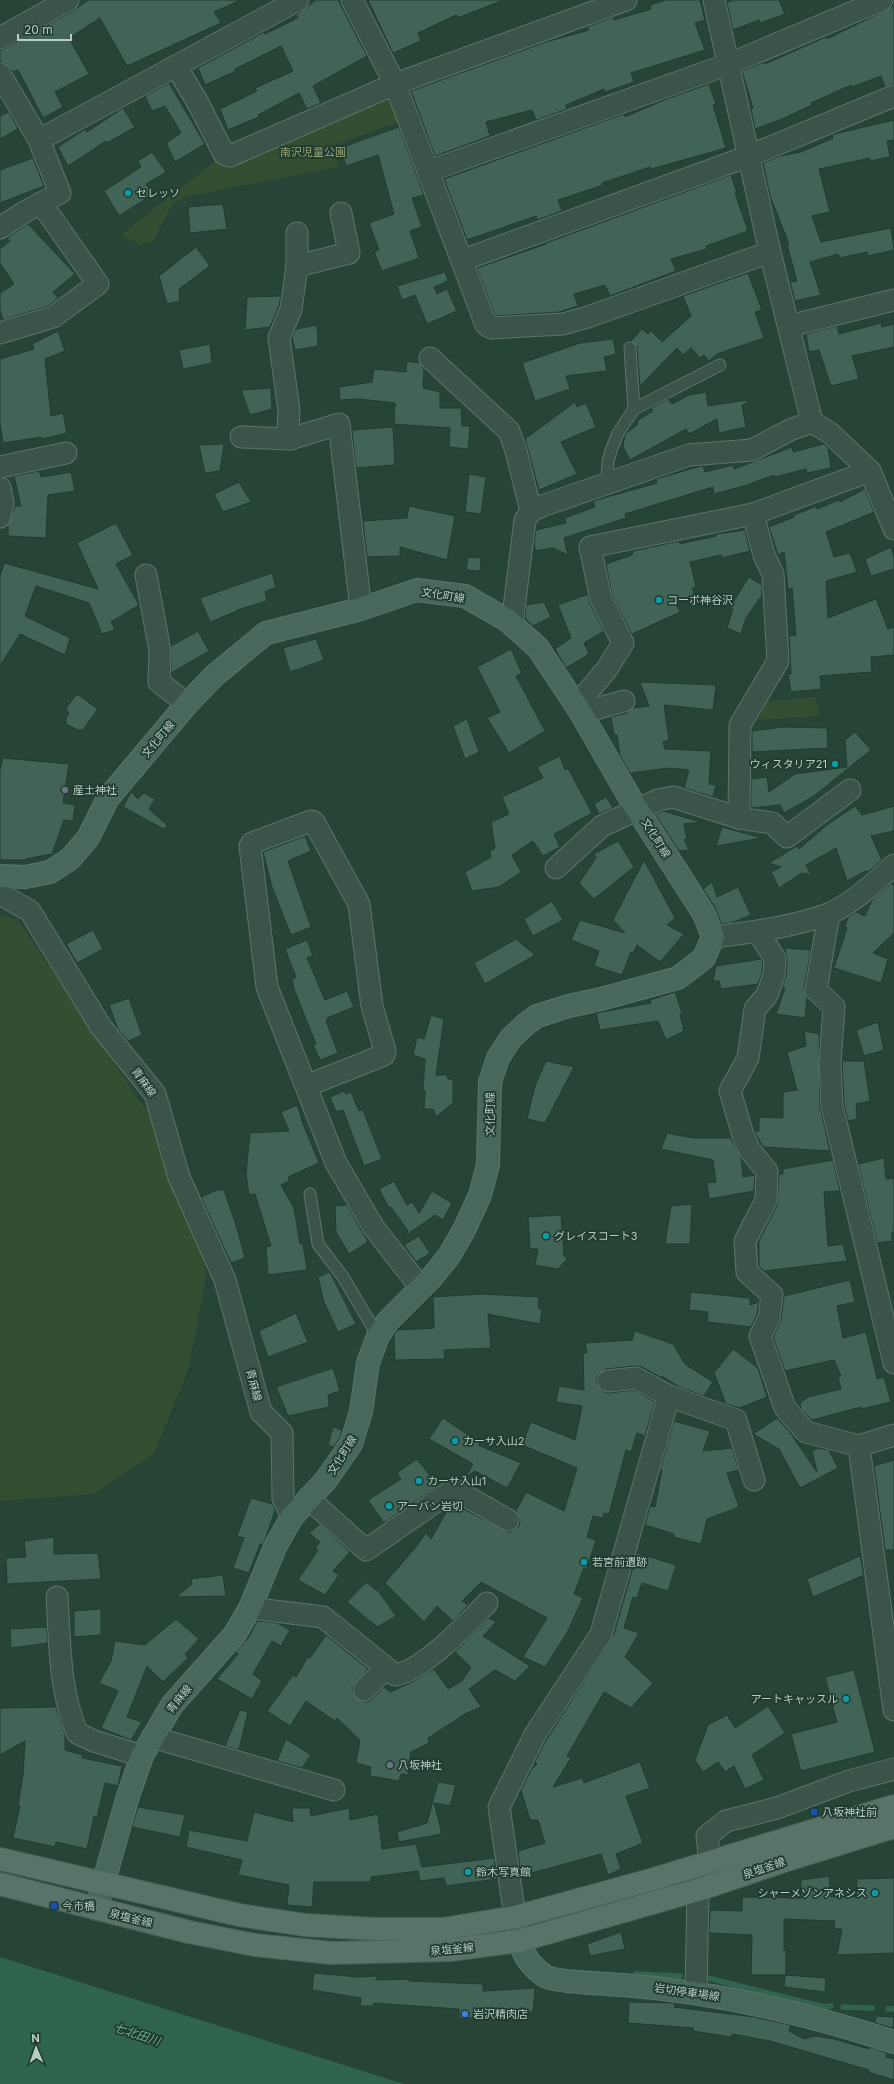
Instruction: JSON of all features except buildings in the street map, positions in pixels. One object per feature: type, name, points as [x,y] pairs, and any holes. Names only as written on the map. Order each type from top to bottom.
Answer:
[{"type":"main road","name":"泉塩釜線","points":[[0,1858],[239,1915],[304,1925],[375,1930],[443,1929],[515,1917],[710,1862],[894,1806]]},
{"type":"main road","name":"泉塩釜線","points":[[0,1884],[189,1932],[255,1945],[331,1953],[450,1950],[520,1942],[698,1890],[790,1859],[894,1827]]},
{"type":"street","points":[[0,38],[68,0]]},
{"type":"street","points":[[39,140],[298,0]]},
{"type":"street","points":[[352,0],[396,84],[486,325],[491,328],[518,328],[563,324],[588,317],[770,252]]},
{"type":"street","points":[[176,66],[198,102],[224,154],[230,156],[396,84],[626,0]]},
{"type":"street","points":[[714,0],[770,252],[812,422],[830,433],[870,471],[894,529]]},
{"type":"street","points":[[429,171],[729,64],[882,0]]},
{"type":"street","points":[[0,74],[7,102],[39,140],[60,193],[0,228]]},
{"type":"street","points":[[463,260],[749,156],[894,96]]},
{"type":"street","points":[[0,333],[53,317],[98,284],[41,203]]},
{"type":"street","points":[[297,266],[349,253],[341,213]]},
{"type":"street","points":[[290,439],[288,431],[289,410],[278,338],[291,309],[297,266],[297,234]]},
{"type":"street","points":[[789,326],[894,300]]},
{"type":"street","points":[[430,358],[509,431],[516,451],[531,511]]},
{"type":"street","points":[[512,624],[525,520],[531,511],[689,455],[752,450],[790,430],[812,422]]},
{"type":"street","points":[[241,436],[290,439],[339,424],[361,608]]},
{"type":"street","points":[[0,467],[66,453]]},
{"type":"street","points":[[579,710],[623,644],[601,599],[590,547],[753,514],[870,471]]},
{"type":"street","points":[[0,488],[3,503],[0,517]]},
{"type":"street","points":[[739,818],[740,725],[778,661],[773,574],[764,555],[753,514]]},
{"type":"street","points":[[146,575],[160,651],[159,682],[187,704]]},
{"type":"street","name":"文化町線","points":[[0,876],[25,877],[50,872],[70,859],[88,838],[108,798],[187,704],[214,676],[266,633],[361,608],[417,590],[465,596],[512,624],[538,648],[579,710],[637,808],[704,914],[713,937],[704,958],[678,978],[551,1011],[526,1024],[511,1038],[498,1058],[490,1082],[490,1150],[485,1180],[464,1230],[449,1256],[421,1288],[388,1321],[378,1336],[368,1362],[361,1412],[356,1431],[342,1458],[326,1480],[292,1517]]},
{"type":"street","points":[[579,710],[624,701]]},
{"type":"street","points":[[556,868],[602,826],[637,808],[658,800],[673,797],[739,818],[772,823],[787,837],[850,790]]},
{"type":"street","points":[[306,1086],[384,1055],[385,1051],[372,1006],[360,904],[314,822],[311,821],[252,842],[250,846],[267,987],[336,1163],[374,1228],[421,1288]]},
{"type":"street","points":[[713,937],[758,932],[829,914],[870,887],[894,865]]},
{"type":"street","name":"青麻線","points":[[0,894],[30,911],[101,1027],[155,1094],[179,1177],[225,1280],[261,1412],[282,1433],[283,1498],[292,1517],[276,1545],[250,1608],[235,1634],[172,1705],[147,1746],[96,1909]]},
{"type":"street","points":[[829,914],[816,990],[834,1007],[830,1064],[832,1106],[894,1363]]},
{"type":"street","points":[[758,932],[775,959],[774,975],[766,995],[755,1009],[751,1046],[748,1058],[730,1090],[743,1135],[749,1149],[767,1171],[766,1200],[745,1241],[747,1272],[772,1296],[769,1318],[760,1336],[785,1408],[806,1432],[859,1446],[894,1435]]},
{"type":"street","points":[[608,1381],[636,1378],[669,1396],[736,1420],[754,1480]]},
{"type":"street","points":[[515,1917],[498,1807],[536,1733],[601,1634],[669,1396]]},
{"type":"street","points":[[859,1446],[885,1564],[894,1710]]},
{"type":"street","points":[[308,1498],[366,1550],[454,1489],[508,1520]]},
{"type":"street","points":[[58,1597],[63,1685],[69,1713],[77,1733],[94,1740],[147,1746],[334,1790]]},
{"type":"street","points":[[250,1608],[323,1617],[395,1675],[405,1674],[451,1640],[487,1603]]},
{"type":"street","points":[[364,1690],[386,1668]]},
{"type":"street","points":[[710,1862],[707,1836],[726,1821],[777,1808],[849,1781],[894,1769]]},
{"type":"street","points":[[696,1993],[698,1890]]},
{"type":"street","name":"岩切停車場線","points":[[515,1917],[520,1942],[528,1963],[547,1977],[583,1982],[674,1989],[758,2004],[835,2022],[894,2042]]},
{"type":"lane","points":[[630,348],[634,409]]},
{"type":"lane","points":[[607,483],[608,461],[612,448],[618,433],[634,409],[720,365]]},
{"type":"lane","points":[[310,1194],[318,1244],[343,1277],[378,1336]]},
{"type":"green space","name":"南沢児童公園","points":[[391,96],[401,121],[333,146],[338,167],[185,197],[172,205],[153,241],[140,244],[121,235],[218,159]]},
{"type":"green space","points":[[816,697],[819,716],[759,720],[763,702]]},
{"type":"green space","points":[[0,915],[18,920],[194,1182],[206,1278],[188,1370],[154,1454],[93,1494],[0,1501]]},
{"type":"water","name":"七北田川","points":[[0,1957],[404,2084],[0,2084]]},
{"type":"waterway","points":[[636,1974],[680,1976]]},
{"type":"waterway","points":[[708,1978],[824,2007],[831,2006]]},
{"type":"waterway","points":[[843,2007],[872,2008]]},
{"type":"waterway","points":[[888,2009],[894,2009]]},
{"type":"place","name":"セレッソ","points":[[128,193]]},
{"type":"place","name":"コーポ神谷沢","points":[[659,600]]},
{"type":"place","name":"ウィスタリア21","points":[[835,764]]},
{"type":"place","name":"産土神社","points":[[65,790]]},
{"type":"place","name":"グレイスコート3","points":[[546,1236]]},
{"type":"place","name":"カーサ入山2","points":[[455,1441]]},
{"type":"place","name":"カーサ入山1","points":[[419,1481]]},
{"type":"place","name":"アーバン岩切","points":[[389,1506]]},
{"type":"place","name":"若宮前遺跡","points":[[584,1562]]},
{"type":"place","name":"アートキャッスル","points":[[846,1699]]},
{"type":"place","name":"八坂神社","points":[[390,1765]]},
{"type":"place","name":"八坂神社前","points":[[814,1812]]},
{"type":"place","name":"鈴木写真館","points":[[468,1872]]},
{"type":"place","name":"シャーメゾンアネシス","points":[[875,1893]]},
{"type":"place","name":"今市橋","points":[[54,1906]]},
{"type":"place","name":"岩沢精肉店","points":[[465,2014]]}]
